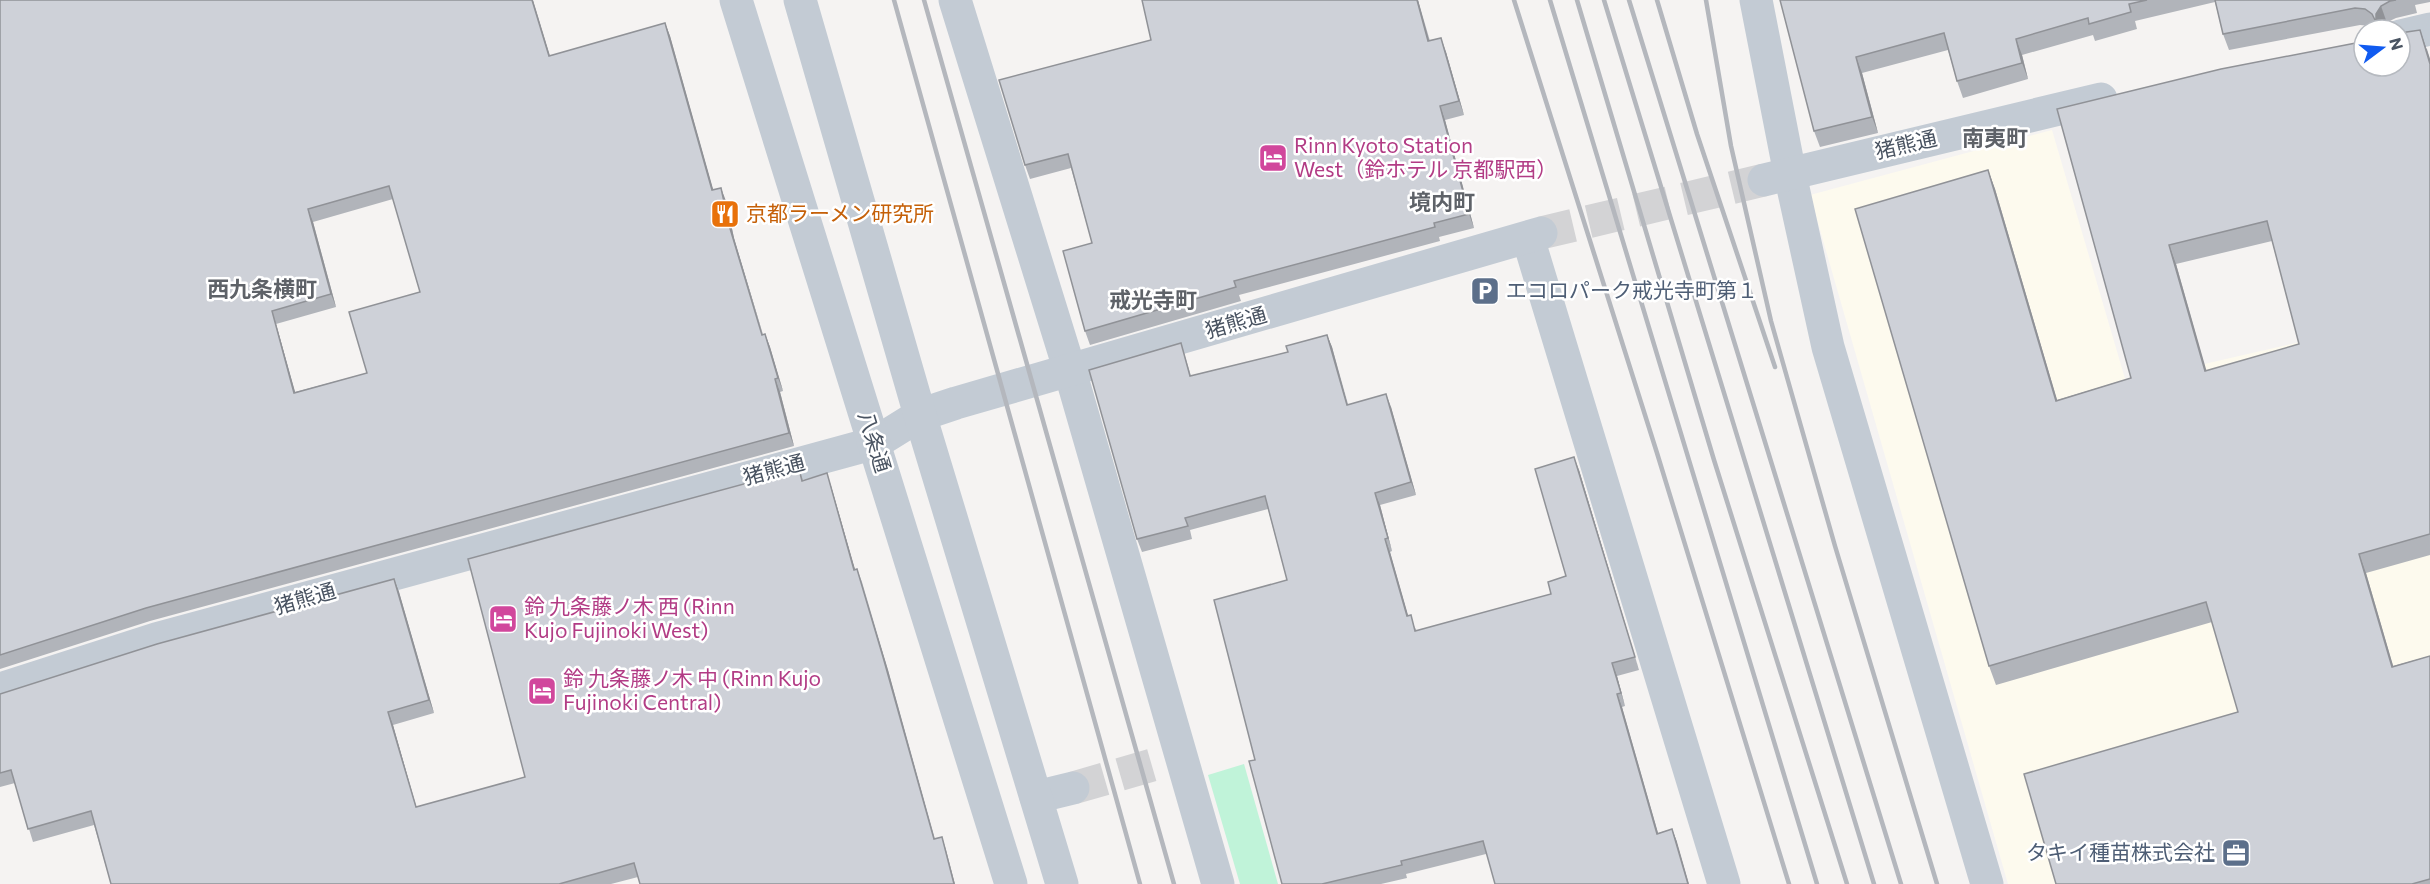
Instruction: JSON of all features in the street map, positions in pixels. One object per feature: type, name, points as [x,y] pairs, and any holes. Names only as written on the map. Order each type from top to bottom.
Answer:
[{"type":"street","name":"八条通","points":[[736,0],[1011,884]]},
{"type":"street","points":[[800,0],[920,416],[1062,884]]},
{"type":"street","points":[[956,0],[1070,371],[1218,884]]},
{"type":"street","points":[[1756,0],[1777,177],[1987,884]]},
{"type":"street","points":[[2412,33],[2430,29]]},
{"type":"street","name":"猪熊通","points":[[1777,177],[2131,92]]},
{"type":"street","name":"猪熊通","points":[[0,689],[156,639],[875,443],[920,416],[1535,235],[1724,884]]},
{"type":"street","points":[[1036,797],[1073,788]]},
{"type":"shaded area","name":"タキイ種苗株式会社","points":[[2052,130],[2126,382],[2430,312],[2430,884],[2008,884],[1810,195]]},
{"type":"green space","points":[[1244,764],[1278,884],[1240,884],[1208,775]]},
{"type":"building","points":[[0,0],[532,0],[549,56],[665,23],[712,190],[721,188],[729,225],[762,335],[765,334],[778,378],[775,379],[789,433],[146,608],[0,655]],"holes":[[[389,186],[420,292],[349,312],[367,373],[294,393],[272,311],[331,294],[308,209]]]},
{"type":"building","points":[[1142,0],[1417,0],[1428,41],[1441,38],[1459,101],[1440,106],[1469,214],[1434,223],[1435,227],[1234,281],[1236,287],[1085,331],[1063,251],[1092,243],[1068,154],[1025,165],[999,80],[1151,40]]},
{"type":"building","points":[[1780,0],[2147,0],[2129,4],[2131,12],[2089,24],[2088,18],[2016,39],[2022,63],[1957,81],[1944,33],[1856,57],[1872,117],[1814,131]]},
{"type":"building","points":[[2215,0],[2396,0],[2381,6],[2376,18],[2365,9],[2355,8],[2223,34]]},
{"type":"building","name":"タキイ種苗株式会社","points":[[2420,30],[2430,64],[2430,534],[2359,554],[2392,667],[2430,656],[2430,879],[2412,884],[2056,884],[2024,774],[2238,712],[2206,602],[1989,666],[1855,209],[1988,170],[2056,401],[2131,378],[2057,109],[2221,69],[2352,43],[2352,78],[2412,78],[2412,31]],"holes":[[[2267,221],[2299,344],[2205,371],[2169,245]]]},
{"type":"building","points":[[1327,335],[1347,405],[1386,394],[1411,482],[1375,493],[1388,538],[1385,539],[1407,616],[1411,615],[1415,631],[1551,594],[1548,582],[1566,576],[1535,469],[1574,457],[1635,657],[1612,663],[1621,693],[1617,694],[1657,834],[1672,829],[1688,884],[1495,884],[1483,841],[1401,861],[1402,865],[1322,884],[1282,884],[1249,761],[1255,760],[1214,600],[1287,580],[1265,496],[1185,518],[1188,526],[1137,539],[1089,370],[1181,343],[1190,376],[1288,352],[1286,346]]},
{"type":"building","points":[[799,469],[802,481],[827,473],[854,570],[857,569],[883,657],[934,839],[942,837],[954,884],[640,884],[634,863],[559,884],[111,884],[91,811],[28,829],[11,770],[0,773],[0,694],[157,644],[394,579],[429,700],[388,712],[416,807],[525,777],[468,559]]},
{"type":"tunnel","points":[[1541,233],[1764,180]]},
{"type":"tunnel","points":[[1073,788],[1180,757]]},
{"type":"railway","points":[[894,0],[1140,884]]},
{"type":"railway","points":[[924,0],[1174,884]]},
{"type":"railway","points":[[1514,0],[1657,453],[1789,884]]},
{"type":"railway","points":[[1550,0],[1817,884]]},
{"type":"railway","points":[[1577,0],[1714,460],[1847,884]]},
{"type":"railway","points":[[1604,0],[1874,884]]},
{"type":"railway","points":[[1629,0],[1901,884]]},
{"type":"railway","points":[[1657,0],[1697,134],[1775,367]]},
{"type":"railway","points":[[1706,0],[1731,146],[1771,321],[1835,546],[1937,884]]},
{"type":"place","name":"Rinn Kyoto Station West（鈴ホテル 京都駅西）","points":[[1273,158]]},
{"type":"place","name":"京都ラーメン研究所","points":[[725,214]]},
{"type":"place","name":"エコロパーク戒光寺町第１","points":[[1485,291]]},
{"type":"place","name":"鈴 九条藤ノ木 西 (Rinn Kujo Fujinoki West)","points":[[503,619]]},
{"type":"place","name":"鈴 九条藤ノ木 中 (Rinn Kujo Fujinoki Central)","points":[[542,691]]},
{"type":"place","name":"タキイ種苗株式会社","points":[[2236,853]]},
{"type":"district","name":"南夷町","points":[[1995,138]]},
{"type":"district","name":"境内町","points":[[1442,202]]},
{"type":"district","name":"西九条横町","points":[[262,289]]},
{"type":"district","name":"戒光寺町","points":[[1153,300]]}]
